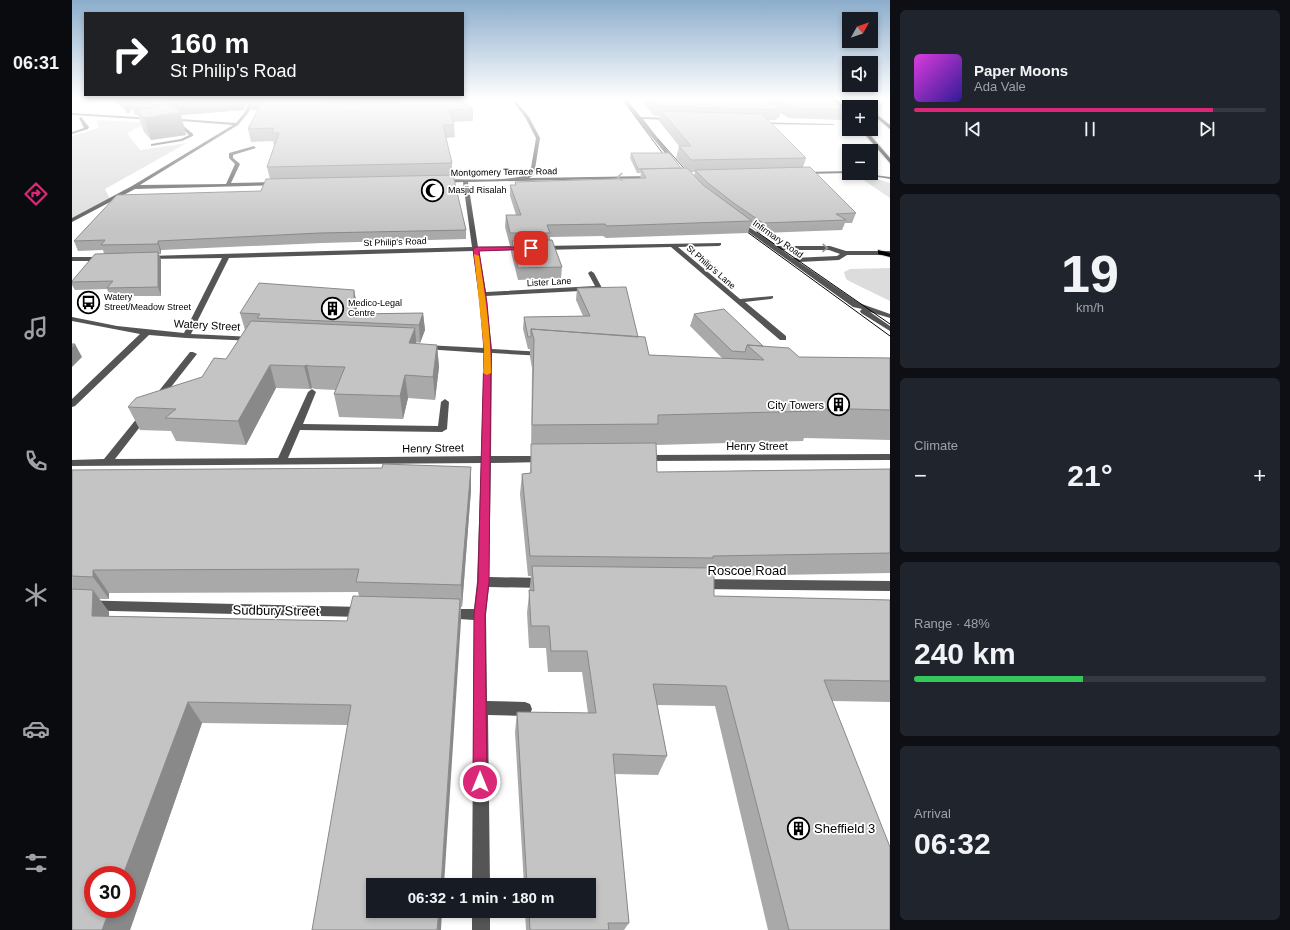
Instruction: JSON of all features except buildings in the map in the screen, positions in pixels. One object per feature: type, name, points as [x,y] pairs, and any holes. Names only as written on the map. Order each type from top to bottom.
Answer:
[{"type":"highway","points":[[878,146],[890,161]]},
{"type":"highway","points":[[881,252],[890,253]]},
{"type":"street","points":[[153,145],[162,143]]},
{"type":"street","points":[[72,220],[134,187],[205,143]]},
{"type":"street","points":[[522,179],[532,174],[537,143]]},
{"type":"street","points":[[659,143],[679,167]]},
{"type":"street","points":[[228,184],[238,164],[231,158],[231,154],[254,147]]},
{"type":"street","points":[[794,173],[842,172]]},
{"type":"street","name":"Montgomery Terrace Road","points":[[432,181],[660,176]]},
{"type":"street","points":[[878,176],[890,178]]},
{"type":"street","points":[[465,180],[476,249],[488,350],[483,582],[480,615],[481,878]]},
{"type":"street","points":[[134,187],[282,184]]},
{"type":"street","name":"Infirmary Road","points":[[735,219],[856,305],[890,316]]},
{"type":"street","name":"St Philip's Road","points":[[136,258],[719,244]]},
{"type":"street","name":"St Philip's Lane","points":[[673,246],[783,338]]},
{"type":"street","points":[[777,248],[830,248],[845,253],[881,252]]},
{"type":"street","points":[[792,260],[839,258],[845,253]]},
{"type":"street","points":[[186,336],[226,257]]},
{"type":"street","points":[[72,259],[112,259]]},
{"type":"street","name":"Lister Lane","points":[[482,294],[599,288],[591,273]]},
{"type":"street","name":"St Philip's Lane","points":[[738,301],[771,297]]},
{"type":"street","points":[[856,305],[890,330]]},
{"type":"street","name":"Watery Street","points":[[72,319],[103,327],[147,332],[186,336],[266,340]]},
{"type":"street","points":[[72,404],[147,332]]},
{"type":"street","points":[[417,347],[555,355]]},
{"type":"street","points":[[107,462],[193,354]]},
{"type":"street","points":[[282,461],[312,392]]},
{"type":"street","points":[[296,428],[442,429],[445,402]]},
{"type":"street","name":"Henry Street","points":[[637,458],[890,457]]},
{"type":"street","name":"Henry Street","points":[[72,463],[558,459]]},
{"type":"street","points":[[483,582],[555,583]]},
{"type":"street","name":"Roscoe Road","points":[[691,584],[890,586]]},
{"type":"street","name":"Sudbury Street","points":[[72,606],[376,613]]},
{"type":"street","points":[[432,614],[480,615]]},
{"type":"street","points":[[480,708],[525,709]]},
{"type":"street","points":[[481,918],[481,930]]},
{"type":"shaded area","points":[[72,143],[135,143],[140,150],[186,143],[105,189],[110,199],[72,220]]},
{"type":"shaded area","points":[[863,180],[878,180],[890,183],[890,198]]},
{"type":"shaded area","points":[[890,268],[890,301],[846,279],[844,272],[850,269]]},
{"type":"tram line","points":[[655,143],[669,162]]},
{"type":"tram line","points":[[662,143],[690,175]]},
{"type":"tram line","points":[[739,226],[890,336]]},
{"type":"tram line","points":[[757,232],[890,324]]},
{"type":"slow traffic","points":[[477,256],[484,303],[488,350],[487,373]]},
{"type":"place","name":"Masjid Risalah","points":[[433,190]]},
{"type":"place","name":"Watery Street/Meadow Street","points":[[88,302]]},
{"type":"place","name":"Medico-Legal Centre","points":[[333,308]]},
{"type":"place","name":"City Towers","points":[[839,405]]},
{"type":"place","name":"Sheffield 3","points":[[799,828]]},
{"type":"route","points":[[480,782],[480,615],[483,582],[488,350],[484,303],[476,249],[531,248]]}]
